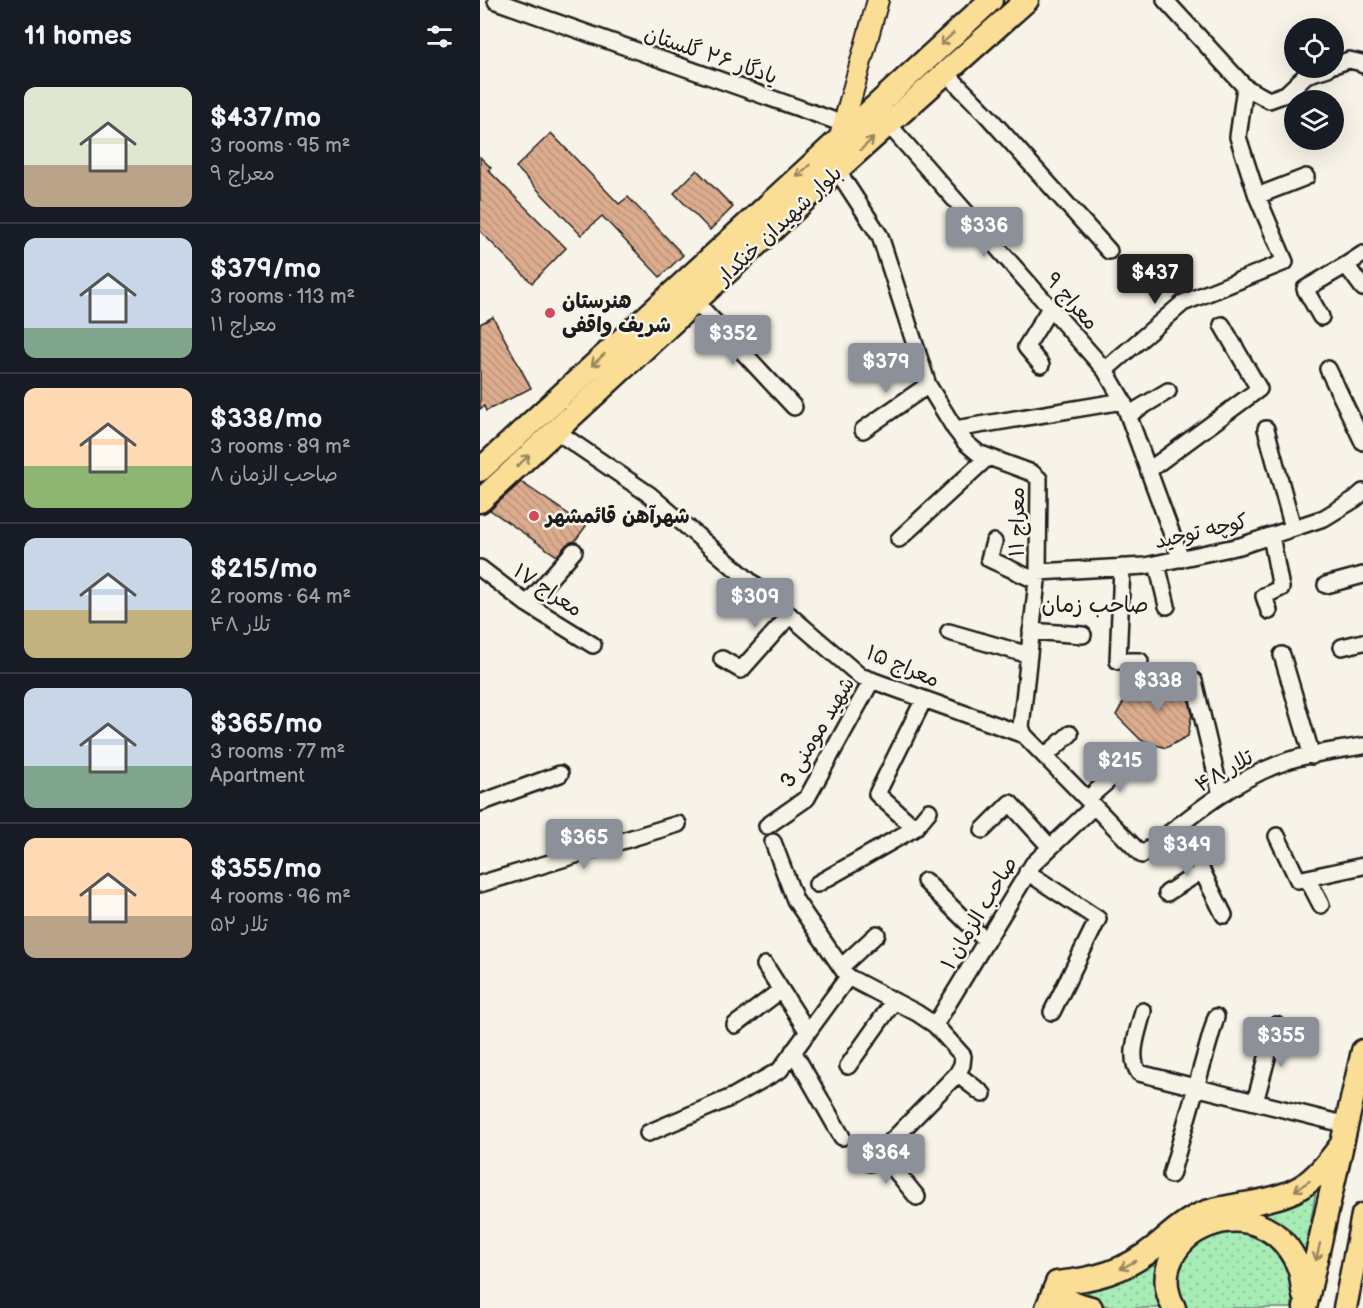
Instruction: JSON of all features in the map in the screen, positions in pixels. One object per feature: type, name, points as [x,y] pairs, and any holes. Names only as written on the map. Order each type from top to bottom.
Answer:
[{"type":"highway","name":"بلوار شهیدان خنکدار","points":[[480,470],[842,130],[991,0]]},
{"type":"highway","name":"بلوار شهیدان خنکدار","points":[[480,501],[837,170],[1027,0]]},
{"type":"highway","points":[[1305,1308],[1363,1052]]},
{"type":"highway","points":[[1091,1308],[1050,1302],[1057,1283],[1103,1276],[1123,1268],[1203,1213],[1286,1196],[1307,1184],[1325,1168],[1344,1135]]},
{"type":"highway","points":[[1345,1308],[1363,1215]]},
{"type":"highway","points":[[1174,1308],[1167,1281],[1171,1262],[1181,1244],[1196,1230],[1208,1225],[1226,1221],[1243,1221],[1267,1230],[1290,1250],[1300,1270],[1305,1308]]},
{"type":"main road","points":[[842,130],[878,0]]},
{"type":"street","points":[[1165,0],[1245,87],[1269,100],[1286,94],[1303,78]]},
{"type":"street","name":"یادگار ۲۶ گلستان","points":[[496,1],[842,130]]},
{"type":"street","points":[[1344,62],[1349,60],[1363,65]]},
{"type":"street","points":[[946,73],[1109,251]]},
{"type":"street","points":[[1105,370],[1183,303],[1285,262],[1257,196],[1238,137],[1245,87]]},
{"type":"street","name":"معراج ۹","points":[[889,125],[1105,370],[1125,408],[1181,558]]},
{"type":"street","name":"معراج ۱۱","points":[[837,170],[880,236],[928,385],[955,429],[978,453],[1032,473],[1039,478],[1037,576],[1021,727],[1024,735]]},
{"type":"street","points":[[1257,196],[1306,177]]},
{"type":"street","points":[[1321,317],[1305,290],[1363,254]]},
{"type":"street","points":[[1346,265],[1363,288]]},
{"type":"street","points":[[696,302],[794,407]]},
{"type":"street","points":[[1041,365],[1026,347],[1050,308]]},
{"type":"street","points":[[1149,470],[1259,389],[1222,325]]},
{"type":"street","points":[[1328,369],[1363,442]]},
{"type":"street","points":[[863,430],[928,385]]},
{"type":"street","points":[[955,429],[1125,408],[1168,391]]},
{"type":"street","points":[[1266,429],[1293,528]]},
{"type":"street","name":"معراج ۱۵","points":[[556,431],[650,495],[860,676],[1024,735]]},
{"type":"street","points":[[899,538],[988,457]]},
{"type":"street","name":"کوچه توحید","points":[[1037,576],[1157,564],[1240,546],[1324,518],[1363,492]]},
{"type":"street","points":[[1269,611],[1264,596],[1281,588],[1271,536]]},
{"type":"street","points":[[994,542],[989,559],[1037,576]]},
{"type":"street","points":[[527,604],[574,551]]},
{"type":"street","points":[[1157,564],[1167,606]]},
{"type":"street","points":[[1122,567],[1118,662],[1140,661]]},
{"type":"street","name":"معراج ۱۷","points":[[480,568],[527,604],[593,645]]},
{"type":"street","points":[[1326,585],[1363,575]]},
{"type":"street","points":[[722,659],[741,670],[790,615]]},
{"type":"street","points":[[1031,631],[1083,635]]},
{"type":"street","points":[[949,632],[1029,655]]},
{"type":"street","points":[[1342,647],[1363,642]]},
{"type":"street","points":[[1282,655],[1312,756]]},
{"type":"street","name":"شهید مومنی 3","points":[[767,826],[807,798],[872,680]]},
{"type":"street","points":[[1194,681],[1221,795]]},
{"type":"street","points":[[915,828],[877,794],[924,699]]},
{"type":"street","points":[[1045,756],[1070,734]]},
{"type":"street","name":"تلار ۴۸","points":[[1024,735],[1142,855],[1221,795],[1250,778],[1290,760],[1363,746]]},
{"type":"street","name":"صاحب الزمان ۱","points":[[936,1025],[1032,864],[1131,761]]},
{"type":"street","points":[[480,803],[560,774]]},
{"type":"street","points":[[982,830],[1010,803],[1050,847]]},
{"type":"street","points":[[817,884],[915,828],[929,811]]},
{"type":"street","points":[[480,884],[678,824]]},
{"type":"street","points":[[1179,825],[1224,915]]},
{"type":"street","points":[[1277,836],[1298,880],[1363,866]]},
{"type":"street","points":[[773,842],[795,900],[844,972],[936,1025],[963,1056],[962,1065],[957,1074],[875,1158],[918,1197]]},
{"type":"street","points":[[1167,893],[1202,871]]},
{"type":"street","points":[[1027,873],[1098,919],[1052,1012]]},
{"type":"street","points":[[1307,878],[1321,905]]},
{"type":"street","points":[[925,881],[986,941]]},
{"type":"street","points":[[648,1133],[732,1097],[780,1070],[807,1032],[844,972],[877,934]]},
{"type":"street","points":[[765,965],[807,1032]]},
{"type":"street","points":[[735,1025],[781,990]]},
{"type":"street","points":[[848,1066],[894,1001]]},
{"type":"street","points":[[1143,1011],[1133,1055],[1134,1066],[1139,1073],[1255,1102],[1344,1135]]},
{"type":"street","points":[[1171,1175],[1194,1087],[1216,1017]]},
{"type":"street","points":[[1255,1102],[1276,1025]]},
{"type":"street","points":[[793,1052],[842,1137]]},
{"type":"street","points":[[957,1074],[983,1094]]},
{"type":"green space","points":[[1317,1184],[1304,1262],[1243,1215]]},
{"type":"green space","points":[[1237,1229],[1268,1240],[1288,1268],[1292,1288],[1292,1308],[1184,1308],[1176,1276],[1185,1255],[1205,1236]]},
{"type":"green space","points":[[1172,1244],[1159,1291],[1163,1308],[1113,1308],[1069,1293]]},
{"type":"building","points":[[551,133],[619,204],[628,197],[683,255],[660,277],[602,216],[581,235],[516,167]]},
{"type":"building","points":[[480,157],[491,168],[488,170],[566,248],[532,283],[480,231]]},
{"type":"building","points":[[697,170],[733,207],[710,230],[674,193]]},
{"type":"building","points":[[493,317],[531,388],[486,411],[484,406],[480,409],[480,324]]},
{"type":"building","name":"شهرآهن قائمشهر","points":[[521,482],[586,526],[575,541],[567,544],[557,556],[490,510]]},
{"type":"building","points":[[1179,678],[1187,692],[1192,713],[1188,736],[1166,748],[1141,740],[1116,715],[1129,693]]},
{"type":"place","name":"هنرستان شریف واقفی","points":[[550,313]]},
{"type":"place","name":"شهرآهن قائمشهر","points":[[534,516]]},
{"type":"district","name":"صاحب زمان","points":[[1095,604]]}]
